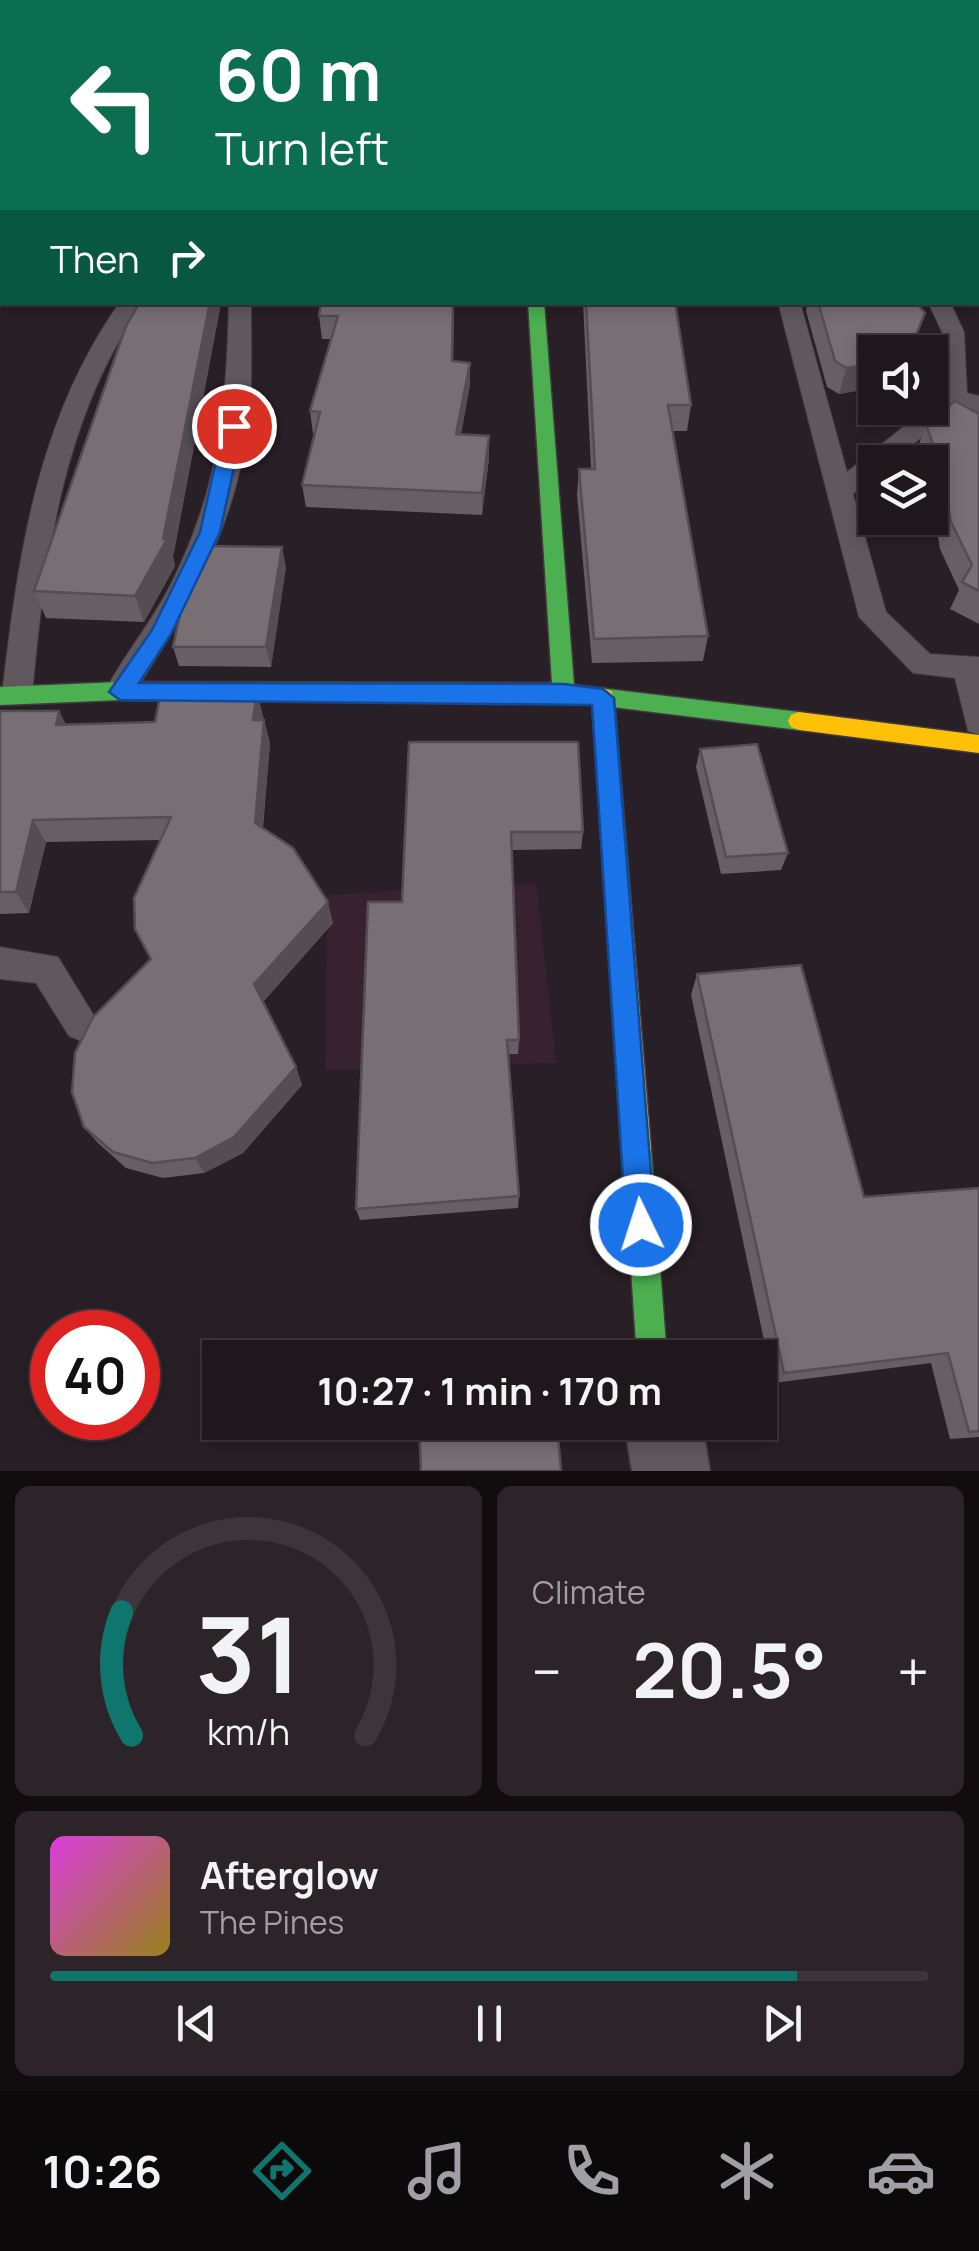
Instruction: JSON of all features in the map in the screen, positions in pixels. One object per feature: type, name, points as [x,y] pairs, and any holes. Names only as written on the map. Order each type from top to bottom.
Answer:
[{"type":"street","points":[[536,305],[564,692]]},
{"type":"street","points":[[8,695],[564,692],[979,744]]},
{"type":"street","points":[[603,698],[651,1340]]},
{"type":"street","points":[[666,1440],[671,1471]]},
{"type":"lane","points":[[8,695],[36,544],[69,423],[108,331],[130,305]]},
{"type":"lane","points":[[120,692],[160,634],[210,532],[239,397],[240,305]]},
{"type":"lane","points":[[790,305],[873,617],[923,665],[973,668],[979,723]]},
{"type":"lane","points":[[841,490],[967,401],[953,332],[940,305]]},
{"type":"lane","points":[[0,963],[46,968],[81,1024]]},
{"type":"shaded area","points":[[536,883],[556,1063],[326,1070],[327,895]]},
{"type":"building","points":[[138,305],[209,305],[163,539],[167,539],[135,596],[34,591],[126,326]]},
{"type":"building","points":[[321,305],[453,305],[452,361],[470,363],[456,434],[489,436],[482,493],[302,485],[320,412],[310,411],[338,316],[319,316]]},
{"type":"building","points":[[586,305],[675,305],[691,405],[668,405],[708,636],[594,639],[579,469],[595,469]]},
{"type":"building","points":[[819,305],[918,305],[925,313],[916,335],[858,335],[858,366],[846,368],[835,361]]},
{"type":"building","points":[[955,401],[979,414],[979,591],[962,582],[972,565],[951,522],[948,445],[933,445],[926,425],[948,425],[948,407]]},
{"type":"building","points":[[205,546],[282,547],[266,647],[173,647],[182,604],[175,604]]},
{"type":"building","points":[[161,692],[257,693],[253,720],[264,720],[255,823],[293,848],[328,902],[254,984],[296,1067],[234,1137],[195,1158],[152,1163],[113,1152],[84,1127],[72,1092],[75,1053],[93,1017],[151,959],[135,929],[134,898],[171,817],[33,820],[16,892],[0,892],[0,711],[59,711],[56,725],[155,722]]},
{"type":"building","points":[[409,742],[578,742],[583,832],[511,832],[519,1040],[507,1040],[519,1196],[356,1209],[368,902],[402,902]]},
{"type":"building","points":[[757,744],[788,853],[726,857],[700,749]]},
{"type":"building","points":[[801,965],[864,1197],[979,1188],[979,1431],[969,1432],[948,1353],[784,1373],[697,974]]},
{"type":"building","points":[[420,1440],[558,1440],[561,1471],[421,1471]]},
{"type":"traffic: fast","points":[[536,305],[564,692]]},
{"type":"traffic: fast","points":[[0,696],[120,691],[564,692],[799,721]]},
{"type":"traffic: fast","points":[[637,1149],[651,1340]]},
{"type":"traffic: slow","points":[[603,697],[637,1149]]},
{"type":"traffic: slow","points":[[799,721],[979,744]]},
{"type":"route","points":[[234,426],[210,532],[160,634],[120,692],[564,692],[603,698],[641,1225]]}]
